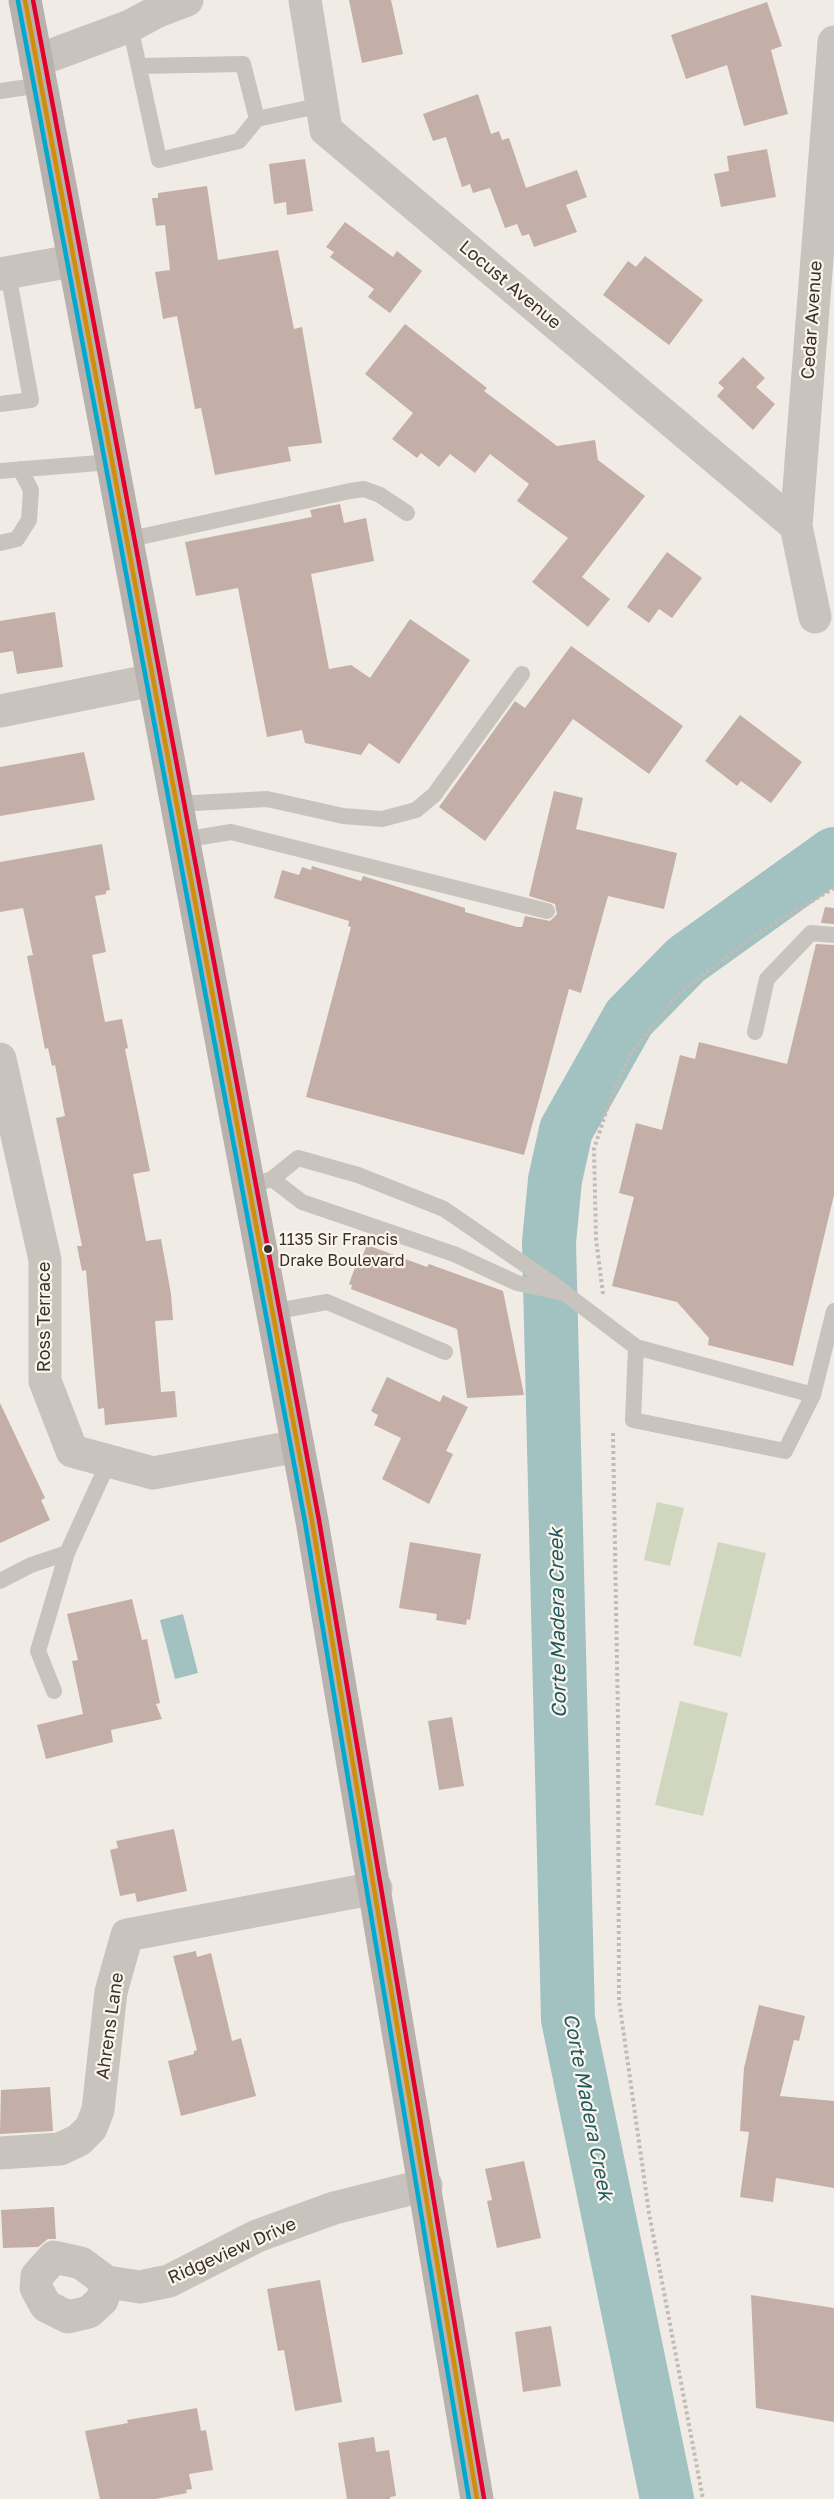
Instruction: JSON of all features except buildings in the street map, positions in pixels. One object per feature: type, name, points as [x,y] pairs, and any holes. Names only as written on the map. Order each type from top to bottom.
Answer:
[{"type":"main road","points":[[25,0],[72,261],[183,840],[260,1183],[271,1311],[298,1446],[376,1888],[477,2499]]},
{"type":"street","points":[[38,73],[158,11],[187,0]]},
{"type":"street","name":"Locust Avenue","points":[[305,0],[326,130],[796,525]]},
{"type":"street","name":"Cedar Avenue","points":[[815,617],[796,525],[834,42]]},
{"type":"street","points":[[4,274],[72,261]]},
{"type":"street","points":[[0,711],[153,680]]},
{"type":"street","name":"Ross Terrace","points":[[0,1059],[45,1260],[45,1381],[72,1451],[153,1473],[298,1446]]},
{"type":"street","name":"Ahrens Lane","points":[[0,2153],[60,2149],[79,2140],[91,2128],[98,2110],[111,1992],[127,1935],[376,1888]]},
{"type":"street","name":"Ridgeview Drive","points":[[107,2282],[140,2287],[169,2281],[257,2236],[334,2208],[426,2185]]},
{"type":"lane","points":[[130,26],[159,160],[239,141],[257,118],[322,105]]},
{"type":"lane","points":[[139,66],[243,64],[257,118]]},
{"type":"lane","points":[[0,91],[38,73]]},
{"type":"lane","points":[[0,404],[31,400],[4,274]]},
{"type":"lane","points":[[0,471],[111,462]]},
{"type":"lane","points":[[0,543],[17,539],[28,520],[31,490],[20,469]]},
{"type":"lane","points":[[126,540],[351,490],[364,489],[380,495],[407,513]]},
{"type":"lane","points":[[177,804],[267,799],[343,816],[382,819],[416,810],[434,795],[522,674]]},
{"type":"lane","points":[[183,840],[231,832],[547,911]]},
{"type":"lane","points":[[755,1032],[767,979],[811,933],[834,935]]},
{"type":"lane","points":[[260,1183],[298,1158],[358,1175],[444,1209],[566,1293],[636,1347],[813,1395]]},
{"type":"lane","points":[[260,1183],[302,1202],[454,1254],[517,1283],[566,1293]]},
{"type":"lane","points":[[271,1311],[327,1302],[445,1352]]},
{"type":"lane","points":[[636,1347],[633,1420],[784,1451],[813,1395],[834,1311]]},
{"type":"lane","points":[[54,1690],[38,1651],[67,1553],[109,1461]]},
{"type":"lane","points":[[0,1581],[31,1565],[67,1553]]},
{"type":"path","points":[[607,1325],[597,1239],[594,1149],[610,1100],[630,1055],[679,993],[757,934],[834,888]]},
{"type":"path","points":[[613,1421],[618,1719],[619,2000],[650,2213],[704,2499]]},
{"type":"green space","points":[[657,1502],[684,1508],[670,1566],[644,1560]]},
{"type":"green space","points":[[718,1542],[766,1553],[741,1657],[693,1645]]},
{"type":"green space","points":[[680,1701],[728,1713],[703,1816],[655,1805]]},
{"type":"water","points":[[183,1614],[198,1673],[175,1679],[160,1620]]},
{"type":"waterway","name":"Corte Madera Creek","points":[[667,2499],[568,2019],[549,1242],[555,1180],[566,1130],[629,1018],[686,960],[834,854]]},
{"type":"transit line","points":[[25,0],[312,1521],[477,2499]]},
{"type":"transit line","points":[[33,0],[319,1520],[484,2498]]},
{"type":"transit line","points":[[18,1],[305,1522],[469,2499]]},
{"type":"place","name":"1135 Sir Francis Drake Boulevard","points":[[268,1249]]}]
